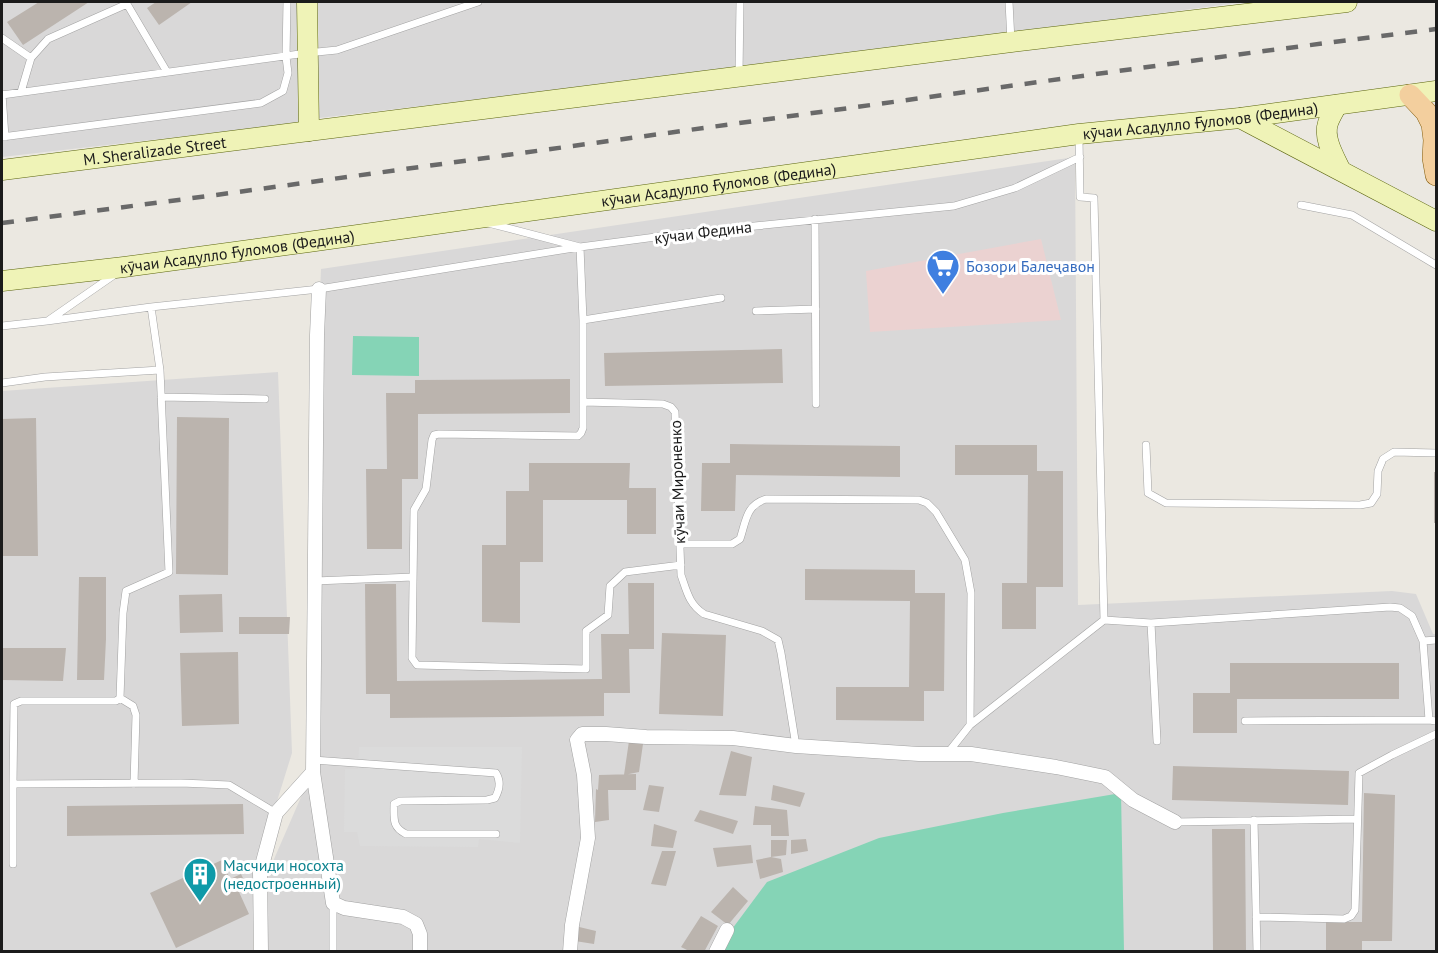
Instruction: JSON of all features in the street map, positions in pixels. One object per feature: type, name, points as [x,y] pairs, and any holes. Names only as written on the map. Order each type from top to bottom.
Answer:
[{"type":"main road","points":[[1410,95],[1426,112],[1432,124],[1436,138],[1433,158],[1437,176]]},
{"type":"street","points":[[307,2],[309,131],[1011,42],[1282,5],[1347,2]]},
{"type":"street","name":"кӯчаи Асадулло Ғуломов (Федина)","points":[[2,281],[124,267],[1079,134],[1239,118],[1437,91]]},
{"type":"street","points":[[1337,105],[1327,129],[1329,145],[1340,169]]},
{"type":"street","points":[[1239,118],[1437,221]]},
{"type":"street","name":"M. Sheralizade Street","points":[[2,170],[309,131]]},
{"type":"street","points":[[320,289],[317,335],[313,766],[333,903],[344,908],[404,917],[416,924],[420,934],[420,951]]},
{"type":"street","points":[[570,951],[572,925],[588,838],[584,775],[578,740],[582,734],[733,738],[796,746],[919,754],[971,754],[1105,777],[1133,800],[1175,822]]},
{"type":"street","points":[[261,951],[260,873],[276,813],[313,766]]},
{"type":"street","points":[[716,951],[727,930]]},
{"type":"lane","points":[[287,2],[286,57],[288,73],[284,91],[261,103],[3,137],[2,94],[286,57],[307,53],[337,50],[478,2]]},
{"type":"lane","points":[[738,77],[740,2]]},
{"type":"lane","points":[[1009,2],[1011,42]]},
{"type":"lane","points":[[21,92],[31,58],[48,39],[128,3],[167,72]]},
{"type":"lane","points":[[2,38],[31,58]]},
{"type":"lane","points":[[1079,134],[1080,197],[1094,198],[1104,620]]},
{"type":"lane","name":"кӯчаи Федина","points":[[2,326],[320,289],[580,247],[815,219],[954,206],[1015,188],[1080,157]]},
{"type":"lane","points":[[1300,205],[1352,215],[1437,265]]},
{"type":"lane","points":[[472,219],[580,247],[583,428],[582,433],[578,436],[434,435],[426,489],[414,510],[412,658],[417,665],[586,669],[586,631],[608,615],[610,586],[624,572],[681,565]]},
{"type":"lane","points":[[815,219],[816,404]]},
{"type":"lane","points":[[47,321],[124,267]]},
{"type":"lane","points":[[583,320],[721,298]]},
{"type":"lane","points":[[120,698],[126,591],[169,572],[160,370],[151,307]]},
{"type":"lane","points":[[756,311],[816,309]]},
{"type":"lane","points":[[2,383],[45,377],[160,370]]},
{"type":"lane","points":[[161,397],[266,399]]},
{"type":"lane","name":"кӯчаи Мироненко","points":[[583,402],[663,404],[671,407],[675,412],[681,574],[689,599],[696,609],[704,614],[762,631],[778,640],[796,746]]},
{"type":"lane","points":[[1146,445],[1148,493],[1166,502],[1360,505],[1371,503],[1377,494],[1378,471],[1383,459],[1394,452],[1437,453]]},
{"type":"lane","points":[[680,544],[732,544],[740,538],[749,511],[757,502],[766,499],[919,500],[927,503],[936,512],[965,560],[971,593],[970,725]]},
{"type":"lane","points":[[315,581],[413,577]]},
{"type":"lane","points":[[947,754],[970,725],[1104,620],[1151,623],[1390,607],[1401,608],[1412,616],[1423,641],[1433,721],[1245,721]]},
{"type":"lane","points":[[1151,623],[1157,741]]},
{"type":"lane","points":[[1423,641],[1437,640]]},
{"type":"lane","points":[[120,698],[133,706],[136,715],[134,784]]},
{"type":"lane","points":[[14,864],[14,704],[21,701],[116,701],[120,698]]},
{"type":"lane","points":[[1256,917],[1344,919],[1351,916],[1355,910],[1359,773],[1437,734]]},
{"type":"lane","points":[[313,766],[496,772],[499,778],[499,791],[495,798],[400,801],[394,804],[395,824],[399,831],[406,834],[496,834]]},
{"type":"lane","points":[[13,784],[229,785],[276,813]]},
{"type":"lane","points":[[1175,822],[1358,819]]},
{"type":"lane","points":[[1254,820],[1257,951]]},
{"type":"lane","points":[[333,903],[333,951]]},
{"type":"shaded area","points":[[2,2],[299,2],[299,123],[2,157]]},
{"type":"shaded area","points":[[318,2],[1244,2],[742,68],[319,118]]},
{"type":"shaded area","points":[[1075,157],[1078,605],[1392,591],[1416,594],[1433,634],[1436,634],[1436,951],[268,951],[268,873],[311,774],[312,498],[321,269]]},
{"type":"shaded area","points":[[1041,239],[1061,320],[870,332],[866,271]]},
{"type":"shaded area","points":[[278,372],[292,753],[255,872],[253,951],[2,952],[2,391]]},
{"type":"shaded area","points":[[359,747],[522,747],[520,843],[479,839],[478,847],[360,846],[357,832],[344,832],[345,769],[358,769]]},
{"type":"green space","points":[[353,336],[419,337],[419,376],[352,375]]},
{"type":"green space","points":[[1121,793],[1124,951],[715,952],[767,882],[879,838],[1003,813]]},
{"type":"building","points":[[39,2],[89,2],[23,45],[7,22]]},
{"type":"building","points":[[156,2],[192,2],[159,25],[147,8]]},
{"type":"building","points":[[782,349],[783,383],[605,386],[604,353]]},
{"type":"building","points":[[570,379],[570,413],[418,414],[418,479],[402,479],[402,549],[367,549],[366,469],[387,469],[386,393],[415,393],[415,380]]},
{"type":"building","points":[[177,417],[229,418],[228,575],[176,574]]},
{"type":"building","points":[[36,418],[38,556],[2,556],[2,419]]},
{"type":"building","points":[[730,444],[900,446],[900,477],[736,475],[735,511],[701,511],[702,463],[730,463]]},
{"type":"building","points":[[955,445],[1037,445],[1037,471],[1063,471],[1063,587],[1036,587],[1036,629],[1002,629],[1002,583],[1027,583],[1028,475],[955,475]]},
{"type":"building","points":[[529,463],[630,463],[629,488],[656,488],[656,534],[627,534],[627,500],[543,500],[543,562],[520,562],[520,623],[482,622],[482,545],[506,545],[506,491],[529,491]]},
{"type":"building","points":[[1434,472],[1436,472],[1436,523],[1434,523]]},
{"type":"building","points":[[805,569],[915,570],[915,593],[945,593],[944,691],[924,691],[924,721],[836,720],[836,687],[909,687],[910,601],[805,600]]},
{"type":"building","points":[[79,577],[106,577],[104,680],[77,680]]},
{"type":"building","points":[[628,583],[654,583],[654,649],[629,649],[630,693],[604,693],[604,716],[390,718],[390,694],[366,694],[365,584],[396,584],[397,681],[602,679],[601,634],[629,634]]},
{"type":"building","points":[[222,594],[223,632],[180,633],[179,595]]},
{"type":"building","points":[[239,617],[290,617],[289,634],[239,634]]},
{"type":"building","points":[[662,633],[726,635],[723,716],[659,714]]},
{"type":"building","points":[[2,648],[66,648],[63,681],[2,680]]},
{"type":"building","points":[[238,652],[239,724],[182,726],[180,653]]},
{"type":"building","points":[[1230,663],[1399,663],[1399,699],[1237,699],[1237,733],[1193,733],[1193,693],[1230,693]]},
{"type":"building","points":[[629,741],[643,744],[639,772],[624,775]]},
{"type":"building","points":[[731,751],[752,757],[746,796],[719,795]]},
{"type":"building","points":[[1173,766],[1349,771],[1348,805],[1172,800]]},
{"type":"building","points":[[636,774],[636,790],[608,790],[609,820],[595,822],[596,789],[598,790],[599,775]]},
{"type":"building","points":[[649,785],[664,787],[659,812],[643,810]]},
{"type":"building","points":[[773,785],[805,793],[800,807],[771,800]]},
{"type":"building","points":[[1364,793],[1395,795],[1392,941],[1362,941],[1362,952],[1326,952],[1326,922],[1362,922]]},
{"type":"building","points":[[243,804],[244,834],[67,836],[67,806]]},
{"type":"building","points":[[755,806],[787,810],[789,836],[771,836],[771,825],[753,825]]},
{"type":"building","points":[[700,810],[738,821],[733,834],[694,821]]},
{"type":"building","points":[[654,824],[677,831],[673,848],[651,846]]},
{"type":"building","points":[[1212,829],[1245,829],[1246,952],[1213,952]]},
{"type":"building","points":[[806,839],[808,851],[791,854],[791,840]]},
{"type":"building","points":[[771,840],[787,840],[786,855],[771,857]]},
{"type":"building","points":[[751,845],[753,863],[717,867],[713,848]]},
{"type":"building","points":[[662,851],[676,851],[666,886],[651,884]]},
{"type":"building","points":[[771,857],[781,859],[783,872],[760,879],[756,860]]},
{"type":"building","name":"Масчиди носохта (недостроенный)","points":[[222,860],[230,879],[241,874],[248,888],[239,892],[249,914],[176,948],[150,893]]},
{"type":"building","points":[[733,887],[748,901],[728,925],[711,912]]},
{"type":"building","points":[[701,916],[718,926],[704,952],[691,952],[681,947]]},
{"type":"building","points":[[575,926],[596,931],[594,944],[575,941]]},
{"type":"railway","points":[[2,223],[1436,29]]},
{"type":"place","name":"Бозори Балеҷавон","points":[[943,295]]},
{"type":"place","name":"Масчиди носохта (недостроенный)","points":[[200,903]]}]
